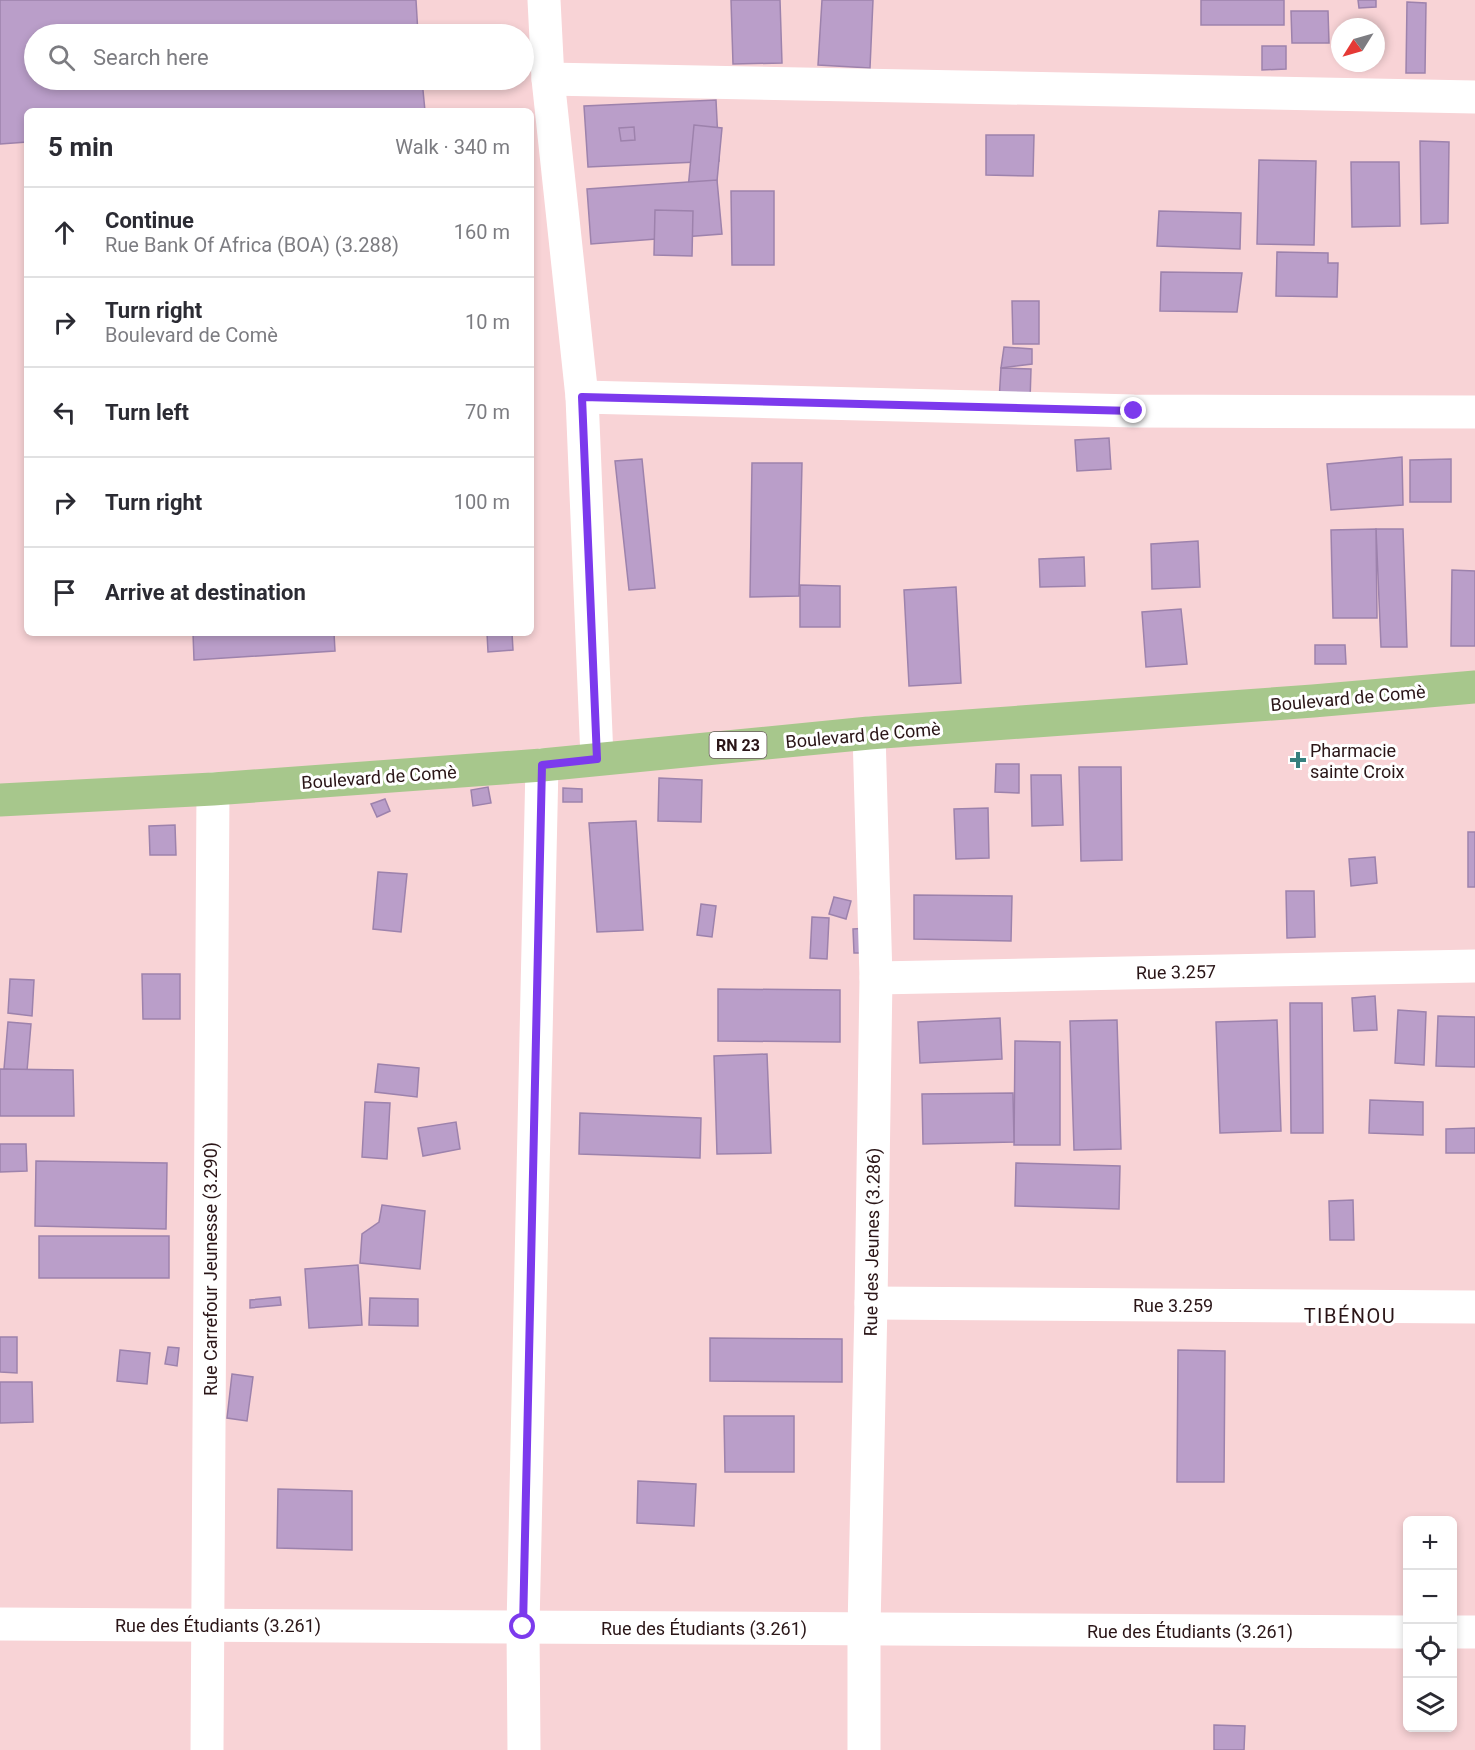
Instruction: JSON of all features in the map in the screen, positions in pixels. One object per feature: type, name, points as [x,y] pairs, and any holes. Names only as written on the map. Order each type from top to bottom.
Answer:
[{"type":"main road","name":"Boulevard de Comè","points":[[0,800],[213,789],[542,765],[869,733],[1313,702],[1475,687]]},
{"type":"street","points":[[544,0],[548,79],[582,397],[597,759]]},
{"type":"street","points":[[548,79],[1475,97]]},
{"type":"street","points":[[582,397],[1134,411],[1475,412]]},
{"type":"street","name":"Rue des Jeunes (3.286)","points":[[864,1750],[864,1629],[872,1303],[876,978],[869,733]]},
{"type":"street","points":[[524,1750],[523,1627],[542,765]]},
{"type":"street","name":"Rue Carrefour Jeunesse (3.290)","points":[[207,1750],[213,789]]},
{"type":"street","name":"Rue 3.257","points":[[876,978],[1475,966]]},
{"type":"street","name":"Rue 3.259","points":[[872,1303],[1475,1307]]},
{"type":"street","name":"Rue des Étudiants (3.261)","points":[[0,1624],[1403,1632]]},
{"type":"street","points":[[1457,1632],[1475,1632]]},
{"type":"building","points":[[0,0],[416,0],[417,24],[24,24],[24,90],[423,90],[425,108],[24,108],[24,142],[0,144]]},
{"type":"building","points":[[731,0],[780,0],[782,63],[733,64]]},
{"type":"building","points":[[822,0],[873,0],[870,68],[818,65]]},
{"type":"building","points":[[1201,0],[1284,0],[1284,25],[1201,25]]},
{"type":"building","points":[[1358,0],[1376,0],[1376,7],[1359,8]]},
{"type":"building","points":[[1407,2],[1426,3],[1425,73],[1406,73]]},
{"type":"building","points":[[1291,11],[1328,11],[1329,43],[1292,43]]},
{"type":"building","points":[[1262,46],[1286,46],[1286,69],[1262,70]]},
{"type":"building","points":[[716,100],[719,161],[588,167],[584,106]]},
{"type":"building","points":[[694,125],[722,128],[715,202],[687,200]]},
{"type":"building","points":[[634,127],[635,140],[621,141],[619,128]]},
{"type":"building","points":[[986,135],[1034,135],[1033,176],[986,175]]},
{"type":"building","points":[[1420,141],[1449,142],[1448,223],[1421,224]]},
{"type":"building","points":[[1259,160],[1316,161],[1314,245],[1257,244]]},
{"type":"building","points":[[1351,162],[1399,162],[1400,226],[1352,227]]},
{"type":"building","points":[[717,180],[722,234],[591,244],[587,189]]},
{"type":"building","points":[[731,191],[774,191],[774,265],[732,265]]},
{"type":"building","points":[[655,210],[693,211],[692,256],[654,255]]},
{"type":"building","points":[[1159,211],[1241,213],[1240,249],[1157,246]]},
{"type":"building","points":[[1277,252],[1328,253],[1328,263],[1338,263],[1337,297],[1276,296]]},
{"type":"building","points":[[1161,272],[1242,273],[1237,312],[1160,311]]},
{"type":"building","points":[[1012,301],[1039,301],[1039,344],[1013,344]]},
{"type":"building","points":[[1004,347],[1032,349],[1032,364],[1001,368]]},
{"type":"building","points":[[1001,368],[1031,369],[1030,401],[999,401]]},
{"type":"building","points":[[1109,438],[1111,469],[1077,471],[1075,440]]},
{"type":"building","points":[[1402,457],[1403,505],[1331,510],[1327,464]]},
{"type":"building","points":[[642,459],[655,588],[629,590],[615,461]]},
{"type":"building","points":[[1451,459],[1451,502],[1410,502],[1410,460]]},
{"type":"building","points":[[752,463],[802,463],[799,596],[750,597]]},
{"type":"building","points":[[1376,529],[1403,529],[1407,647],[1381,647]]},
{"type":"building","points":[[1376,529],[1377,618],[1333,618],[1331,530]]},
{"type":"building","points":[[1198,541],[1200,587],[1152,589],[1151,544]]},
{"type":"building","points":[[1084,557],[1085,586],[1040,587],[1039,559]]},
{"type":"building","points":[[1452,570],[1475,571],[1475,646],[1451,646]]},
{"type":"building","points":[[800,585],[840,586],[840,627],[800,627]]},
{"type":"building","points":[[956,587],[961,683],[909,686],[904,590]]},
{"type":"building","points":[[1181,609],[1187,664],[1146,667],[1142,612]]},
{"type":"building","points":[[193,636],[334,636],[335,651],[194,660]]},
{"type":"building","points":[[487,636],[512,636],[513,650],[488,652]]},
{"type":"building","points":[[1315,645],[1345,645],[1346,664],[1315,664]]},
{"type":"building","points":[[996,764],[1019,764],[1019,793],[995,792]]},
{"type":"building","points":[[1079,767],[1121,767],[1122,860],[1081,861]]},
{"type":"building","points":[[1031,775],[1061,775],[1063,825],[1032,826]]},
{"type":"building","points":[[659,778],[702,780],[701,822],[658,821]]},
{"type":"building","points":[[488,787],[491,803],[473,806],[471,790]]},
{"type":"building","points":[[563,788],[582,789],[582,802],[563,802]]},
{"type":"building","points":[[385,799],[390,811],[377,817],[371,804]]},
{"type":"building","points":[[988,808],[989,858],[956,859],[954,809]]},
{"type":"building","points":[[636,821],[643,930],[597,932],[589,823]]},
{"type":"building","points":[[175,825],[176,855],[150,855],[149,826]]},
{"type":"building","points":[[1468,832],[1475,832],[1475,887],[1468,887]]},
{"type":"building","points":[[1375,857],[1377,883],[1351,886],[1349,859]]},
{"type":"building","points":[[378,872],[407,874],[401,932],[373,929]]},
{"type":"building","points":[[1286,891],[1314,891],[1315,937],[1287,938]]},
{"type":"building","points":[[914,895],[1012,896],[1011,941],[914,939]]},
{"type":"building","points":[[834,897],[851,901],[846,919],[829,914]]},
{"type":"building","points":[[701,904],[716,906],[712,937],[697,935]]},
{"type":"building","points":[[812,917],[829,918],[827,959],[810,958]]},
{"type":"building","points":[[870,928],[871,953],[854,953],[853,929]]},
{"type":"building","points":[[142,974],[180,974],[180,1019],[143,1019]]},
{"type":"building","points":[[10,979],[34,980],[32,1016],[8,1013]]},
{"type":"building","points":[[718,989],[840,990],[840,1042],[718,1041]]},
{"type":"building","points":[[1375,996],[1377,1030],[1354,1031],[1352,998]]},
{"type":"building","points":[[1290,1003],[1322,1003],[1323,1133],[1291,1133]]},
{"type":"building","points":[[1398,1010],[1426,1012],[1424,1065],[1395,1063]]},
{"type":"building","points":[[1438,1016],[1475,1017],[1475,1067],[1436,1066]]},
{"type":"building","points":[[1000,1018],[1002,1059],[920,1063],[918,1022]]},
{"type":"building","points":[[1117,1020],[1121,1149],[1074,1150],[1070,1021]]},
{"type":"building","points":[[1277,1020],[1281,1131],[1220,1133],[1216,1022]]},
{"type":"building","points":[[8,1022],[31,1024],[27,1071],[4,1069]]},
{"type":"building","points":[[1015,1041],[1060,1042],[1060,1145],[1014,1145]]},
{"type":"building","points":[[767,1054],[771,1153],[717,1154],[714,1056]]},
{"type":"building","points":[[378,1064],[419,1068],[417,1097],[375,1092]]},
{"type":"building","points":[[0,1069],[73,1070],[74,1116],[0,1116]]},
{"type":"building","points":[[1013,1093],[1014,1142],[923,1144],[922,1094]]},
{"type":"building","points":[[1370,1100],[1423,1102],[1423,1135],[1369,1133]]},
{"type":"building","points":[[365,1102],[390,1103],[387,1159],[362,1157]]},
{"type":"building","points":[[580,1113],[701,1118],[700,1158],[579,1154]]},
{"type":"building","points":[[456,1122],[460,1149],[423,1156],[418,1128]]},
{"type":"building","points":[[1475,1128],[1475,1153],[1446,1153],[1446,1129]]},
{"type":"building","points":[[0,1144],[26,1144],[27,1171],[0,1172]]},
{"type":"building","points":[[36,1161],[167,1163],[166,1229],[35,1226]]},
{"type":"building","points":[[1016,1163],[1120,1166],[1119,1209],[1015,1206]]},
{"type":"building","points":[[1353,1200],[1354,1240],[1330,1240],[1329,1201]]},
{"type":"building","points":[[382,1205],[425,1211],[420,1269],[360,1263],[362,1234],[379,1222]]},
{"type":"building","points":[[39,1236],[169,1236],[169,1278],[39,1278]]},
{"type":"building","points":[[358,1265],[362,1325],[309,1328],[305,1269]]},
{"type":"building","points":[[280,1297],[281,1305],[250,1308],[250,1300]]},
{"type":"building","points":[[370,1298],[418,1299],[418,1326],[369,1325]]},
{"type":"building","points":[[0,1337],[17,1337],[17,1373],[0,1372]]},
{"type":"building","points":[[710,1338],[842,1339],[842,1382],[710,1381]]},
{"type":"building","points":[[168,1347],[179,1348],[177,1366],[165,1364]]},
{"type":"building","points":[[120,1350],[150,1353],[147,1384],[117,1381]]},
{"type":"building","points":[[1178,1350],[1225,1351],[1224,1482],[1177,1482]]},
{"type":"building","points":[[232,1374],[253,1377],[247,1421],[227,1418]]},
{"type":"building","points":[[0,1382],[32,1382],[33,1422],[0,1423]]},
{"type":"building","points":[[724,1416],[794,1416],[794,1472],[725,1472]]},
{"type":"building","points":[[638,1481],[696,1484],[694,1526],[637,1523]]},
{"type":"building","points":[[278,1489],[352,1491],[352,1550],[277,1548]]},
{"type":"building","points":[[1214,1725],[1245,1726],[1244,1750],[1214,1750]]},
{"type":"place","name":"Pharmacie sainte Croix","points":[[1298,760]]},
{"type":"district","name":"TIBÉNOU","points":[[1350,1316]]},
{"type":"route","points":[[523,1627],[542,765],[597,759],[582,397],[1134,411]]}]
